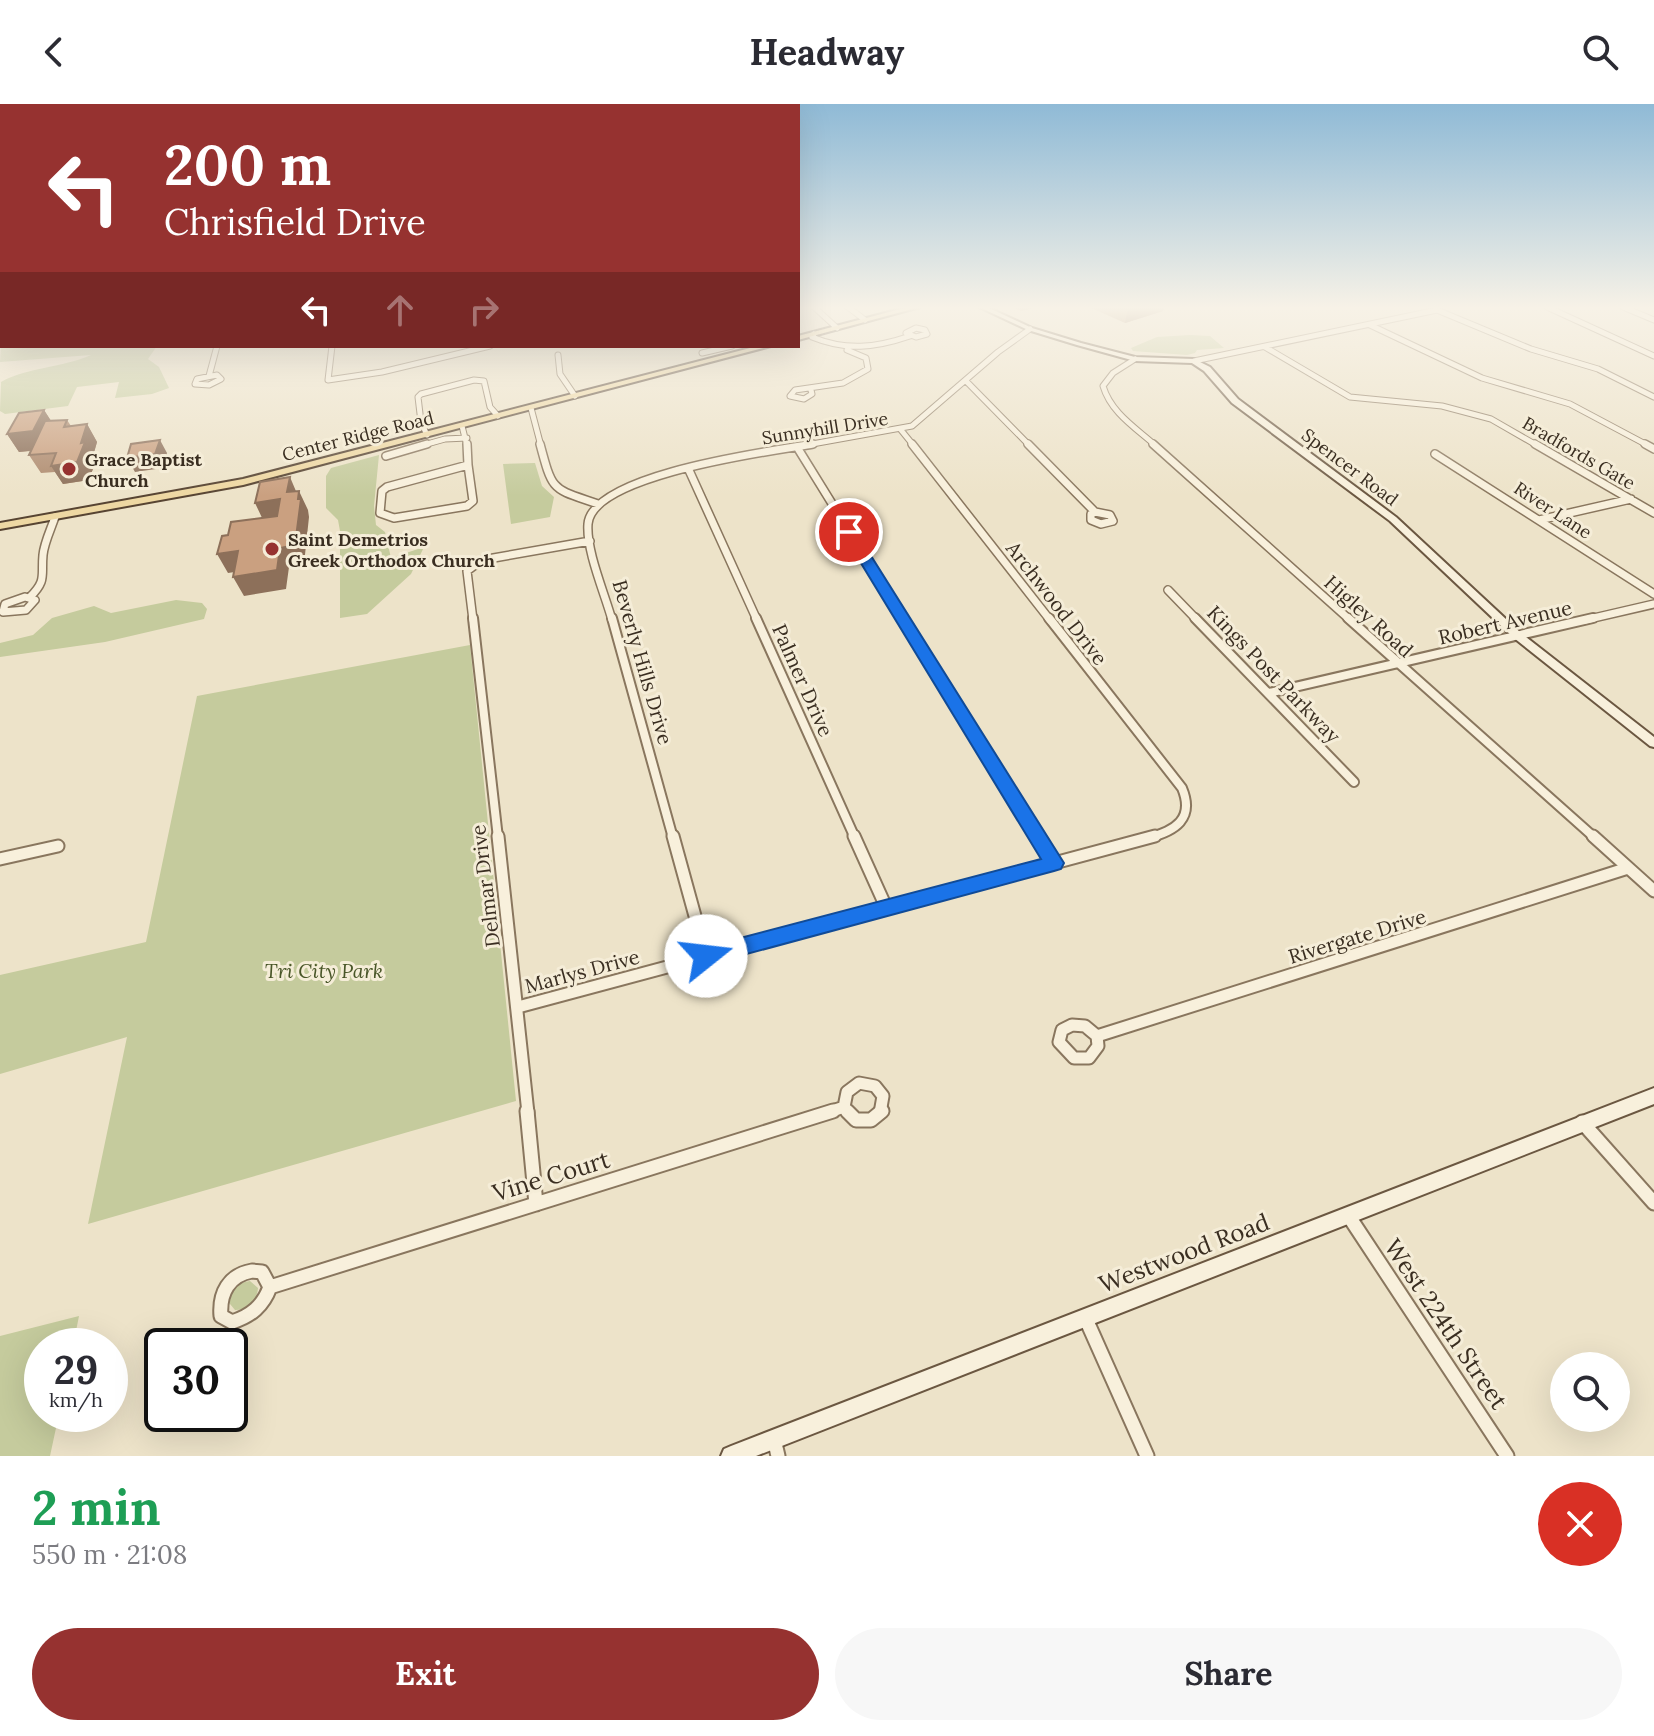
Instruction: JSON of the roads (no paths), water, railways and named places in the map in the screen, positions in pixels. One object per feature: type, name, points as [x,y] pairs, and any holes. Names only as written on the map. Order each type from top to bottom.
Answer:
[{"type":"main road","name":"Center Ridge Road","points":[[0,526],[243,482],[531,408],[661,370]]},
{"type":"street","points":[[209,376],[211,370]]},
{"type":"street","points":[[329,370],[328,380],[390,370]]},
{"type":"street","points":[[560,370],[575,396]]},
{"type":"street","points":[[811,390],[855,379],[867,370]]},
{"type":"street","name":"Sunnyhill Drive","points":[[598,504],[619,490],[688,468],[901,430],[922,420],[979,370]]},
{"type":"street","name":"Higley Road","points":[[1118,370],[1103,386],[1107,400],[1115,410],[1654,891]]},
{"type":"street","name":"Spencer Road","points":[[1208,370],[1235,401],[1393,519],[1518,636],[1654,743]]},
{"type":"street","name":"Bradfords Gate","points":[[1304,370],[1350,397],[1442,406],[1491,419],[1654,513]]},
{"type":"street","points":[[1465,370],[1570,404],[1654,449]]},
{"type":"street","points":[[1600,370],[1654,397]]},
{"type":"street","points":[[427,435],[421,422],[418,397],[421,394],[474,380],[484,381],[490,407],[498,416]]},
{"type":"street","points":[[966,381],[1095,512]]},
{"type":"street","points":[[531,408],[550,481],[556,489],[598,504]]},
{"type":"street","points":[[462,426],[467,438],[473,501],[467,506],[394,518],[380,513],[382,491],[387,487],[468,465]]},
{"type":"street","name":"Archwood Drive","points":[[901,430],[1186,797]]},
{"type":"street","points":[[386,456],[445,439],[467,438]]},
{"type":"street","points":[[797,447],[1054,863]]},
{"type":"street","name":"River Lane","points":[[1435,454],[1654,594]]},
{"type":"street","name":"Palmer Drive","points":[[688,468],[886,907]]},
{"type":"street","points":[[1539,520],[1631,499]]},
{"type":"street","name":"Beverly Hills Drive","points":[[598,504],[588,522],[590,541],[706,956]]},
{"type":"street","points":[[30,597],[39,588],[45,574],[43,555],[55,517]]},
{"type":"street","name":"Delmar Drive","points":[[536,1204],[518,1007],[467,575],[472,565],[482,560],[590,541]]},
{"type":"street","name":"Kings Post Parkway","points":[[1168,590],[1354,782]]},
{"type":"street","name":"Robert Avenue","points":[[1269,693],[1654,604]]},
{"type":"street","name":"Marlys Drive","points":[[518,1007],[1168,833],[1184,821],[1189,806],[1186,797]]},
{"type":"street","points":[[0,859],[58,846]]},
{"type":"street","name":"Rivergate Drive","points":[[1097,1036],[1628,868]]},
{"type":"street","name":"Westwood Road","points":[[731,1456],[776,1448],[1085,1317],[1654,1096]]},
{"type":"street","name":"Vine Court","points":[[270,1287],[844,1107]]},
{"type":"street","points":[[1582,1122],[1654,1203]]},
{"type":"street","name":"West 224th Street","points":[[1348,1215],[1507,1456]]},
{"type":"street","points":[[1085,1317],[1147,1456]]},
{"type":"place","name":"Grace Baptist Church","points":[[69,469]]},
{"type":"place","name":"Saint Demetrios Greek Orthodox Church","points":[[272,549]]},
{"type":"park label","name":"Tri City Park","points":[[324,970]]}]
